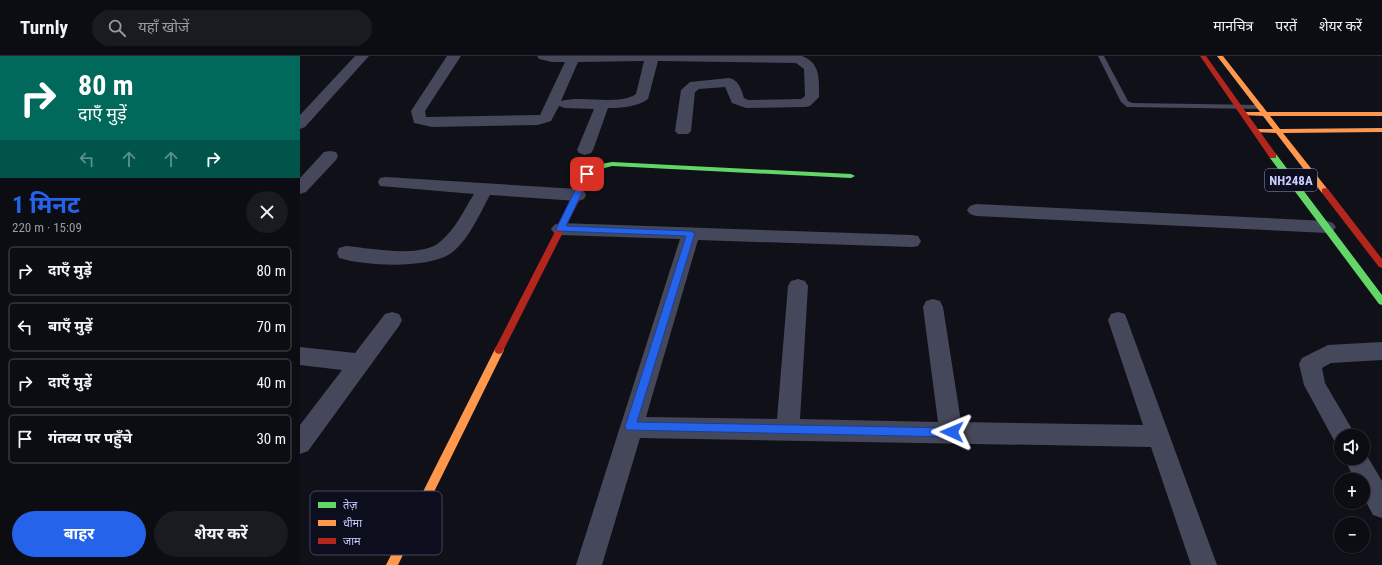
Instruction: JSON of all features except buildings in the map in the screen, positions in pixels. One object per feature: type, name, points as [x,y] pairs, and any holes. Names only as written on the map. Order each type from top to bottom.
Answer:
[{"type":"main road","name":"NH248A","points":[[1203,56],[1255,131],[1382,302]]},
{"type":"main road","name":"NH248A","points":[[1220,56],[1382,265]]},
{"type":"main road","points":[[1241,111],[1382,114]]},
{"type":"main road","points":[[1255,131],[1382,130]]},
{"type":"main road","points":[[429,491],[587,174],[599,167],[612,164],[851,176]]},
{"type":"main road","points":[[392,565],[397,555]]},
{"type":"street","points":[[300,124],[362,56]]},
{"type":"street","points":[[454,56],[418,111],[419,120],[432,122],[538,121],[546,118],[573,58]]},
{"type":"street","points":[[544,56],[552,58],[652,56],[798,59],[808,63],[811,67],[812,97],[805,103],[800,104],[746,104],[737,100],[734,88],[729,82],[695,85],[688,90],[683,131]]},
{"type":"street","points":[[565,104],[627,104],[640,100],[643,96],[652,56]]},
{"type":"street","points":[[585,150],[603,103]]},
{"type":"street","points":[[300,188],[330,156]]},
{"type":"street","points":[[386,182],[578,194]]},
{"type":"street","points":[[346,253],[419,258],[434,255],[446,248],[454,240],[486,188]]},
{"type":"street","points":[[976,210],[1327,227]]},
{"type":"street","points":[[560,229],[912,241]]},
{"type":"street","points":[[588,565],[690,233]]},
{"type":"street","points":[[788,430],[798,286]]},
{"type":"street","points":[[933,307],[952,432]]},
{"type":"street","points":[[300,443],[392,320]]},
{"type":"street","points":[[1118,320],[1204,565]]},
{"type":"street","points":[[1340,429],[1315,385],[1310,364],[1328,354],[1382,351]]},
{"type":"street","points":[[300,356],[360,363]]},
{"type":"street","points":[[630,427],[1159,436]]},
{"type":"street","points":[[1360,465],[1382,506]]},
{"type":"lane","points":[[1101,56],[1125,102],[1130,105],[1241,111]]},
{"type":"traffic: fast","points":[[1273,156],[1382,302]]},
{"type":"traffic: fast","points":[[589,173],[599,167],[612,164],[851,176]]},
{"type":"traffic: slow","points":[[1220,56],[1325,191]]},
{"type":"traffic: slow","points":[[1243,114],[1382,114]]},
{"type":"traffic: slow","points":[[1255,131],[1382,130]]},
{"type":"traffic: slow","points":[[429,491],[499,350]]},
{"type":"traffic: slow","points":[[392,565],[397,555]]},
{"type":"traffic: jam","points":[[1203,56],[1273,156]]},
{"type":"traffic: jam","points":[[499,350],[589,173]]},
{"type":"traffic: jam","points":[[1325,191],[1382,265]]},
{"type":"route","points":[[587,174],[560,229],[690,233],[630,427],[952,432]]}]
